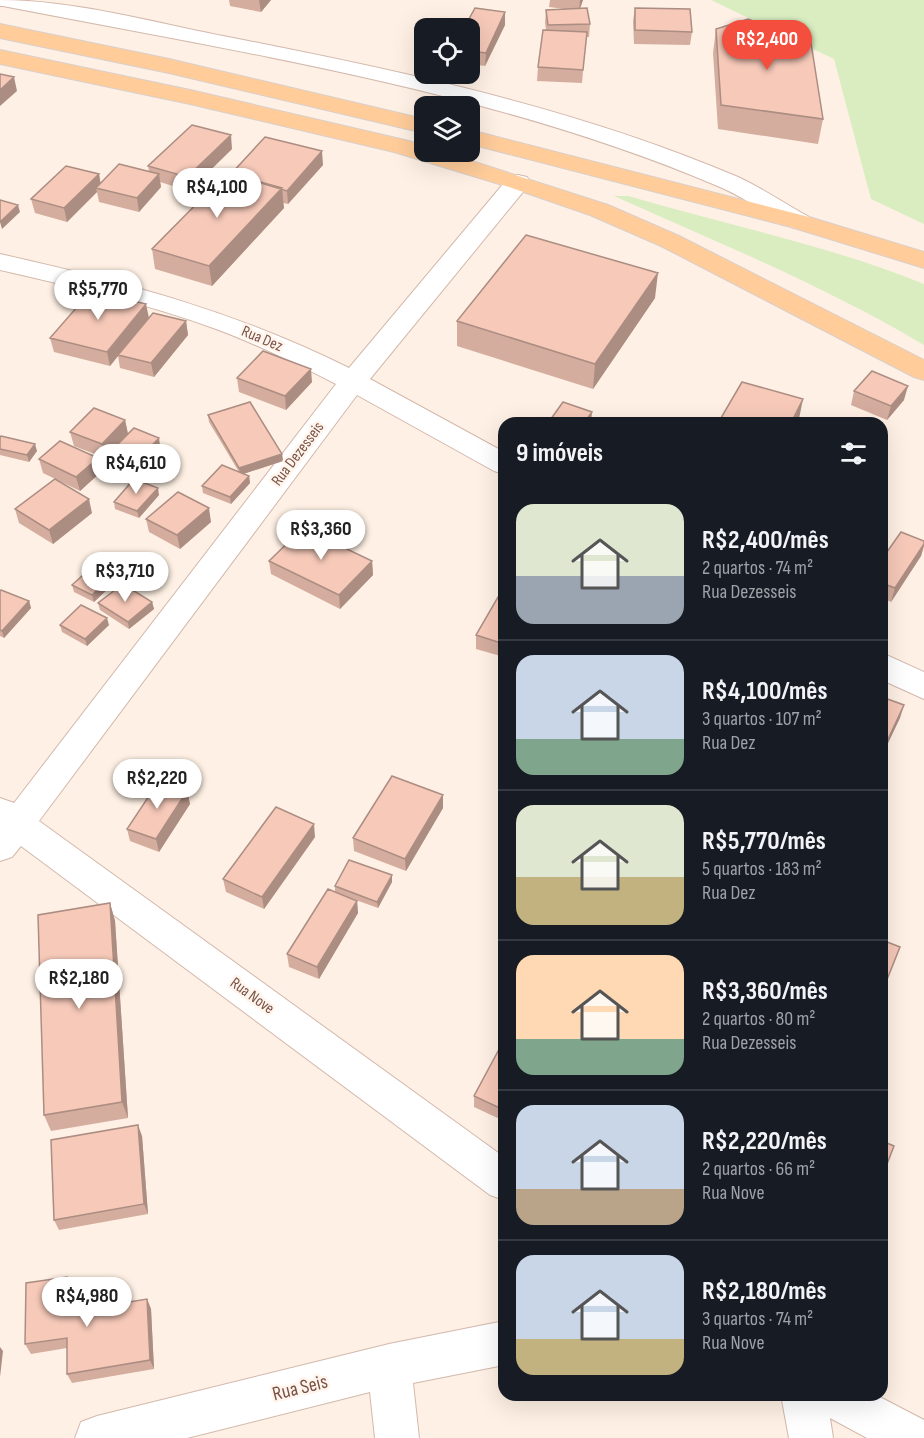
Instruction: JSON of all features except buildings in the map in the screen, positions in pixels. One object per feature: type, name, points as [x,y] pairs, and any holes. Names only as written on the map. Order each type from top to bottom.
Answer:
[{"type":"main road","points":[[0,31],[169,66],[414,124]]},
{"type":"main road","points":[[0,57],[190,97],[401,146],[518,182],[599,210],[670,241],[924,371]]},
{"type":"main road","points":[[480,140],[800,222],[924,260]]},
{"type":"street","points":[[3,0],[277,54],[488,102],[579,129],[730,183],[800,222]]},
{"type":"street","name":"Rua Dezesseis","points":[[6,827],[352,383],[518,182]]},
{"type":"street","name":"Rua Dez","points":[[0,262],[151,297],[257,335],[498,461]]},
{"type":"street","points":[[888,668],[924,687]]},
{"type":"street","name":"Rua Nove","points":[[6,827],[498,1177]]},
{"type":"street","name":"Rua Seis","points":[[97,1438],[389,1366],[498,1344]]},
{"type":"street","points":[[389,1366],[397,1438]]},
{"type":"street","points":[[804,1401],[811,1438]]},
{"type":"street","points":[[842,1401],[913,1438]]},
{"type":"green space","points":[[711,0],[924,0],[924,224],[871,199],[834,59]]},
{"type":"green space","points":[[614,196],[628,196],[814,247],[924,284],[924,345],[810,284]]}]
